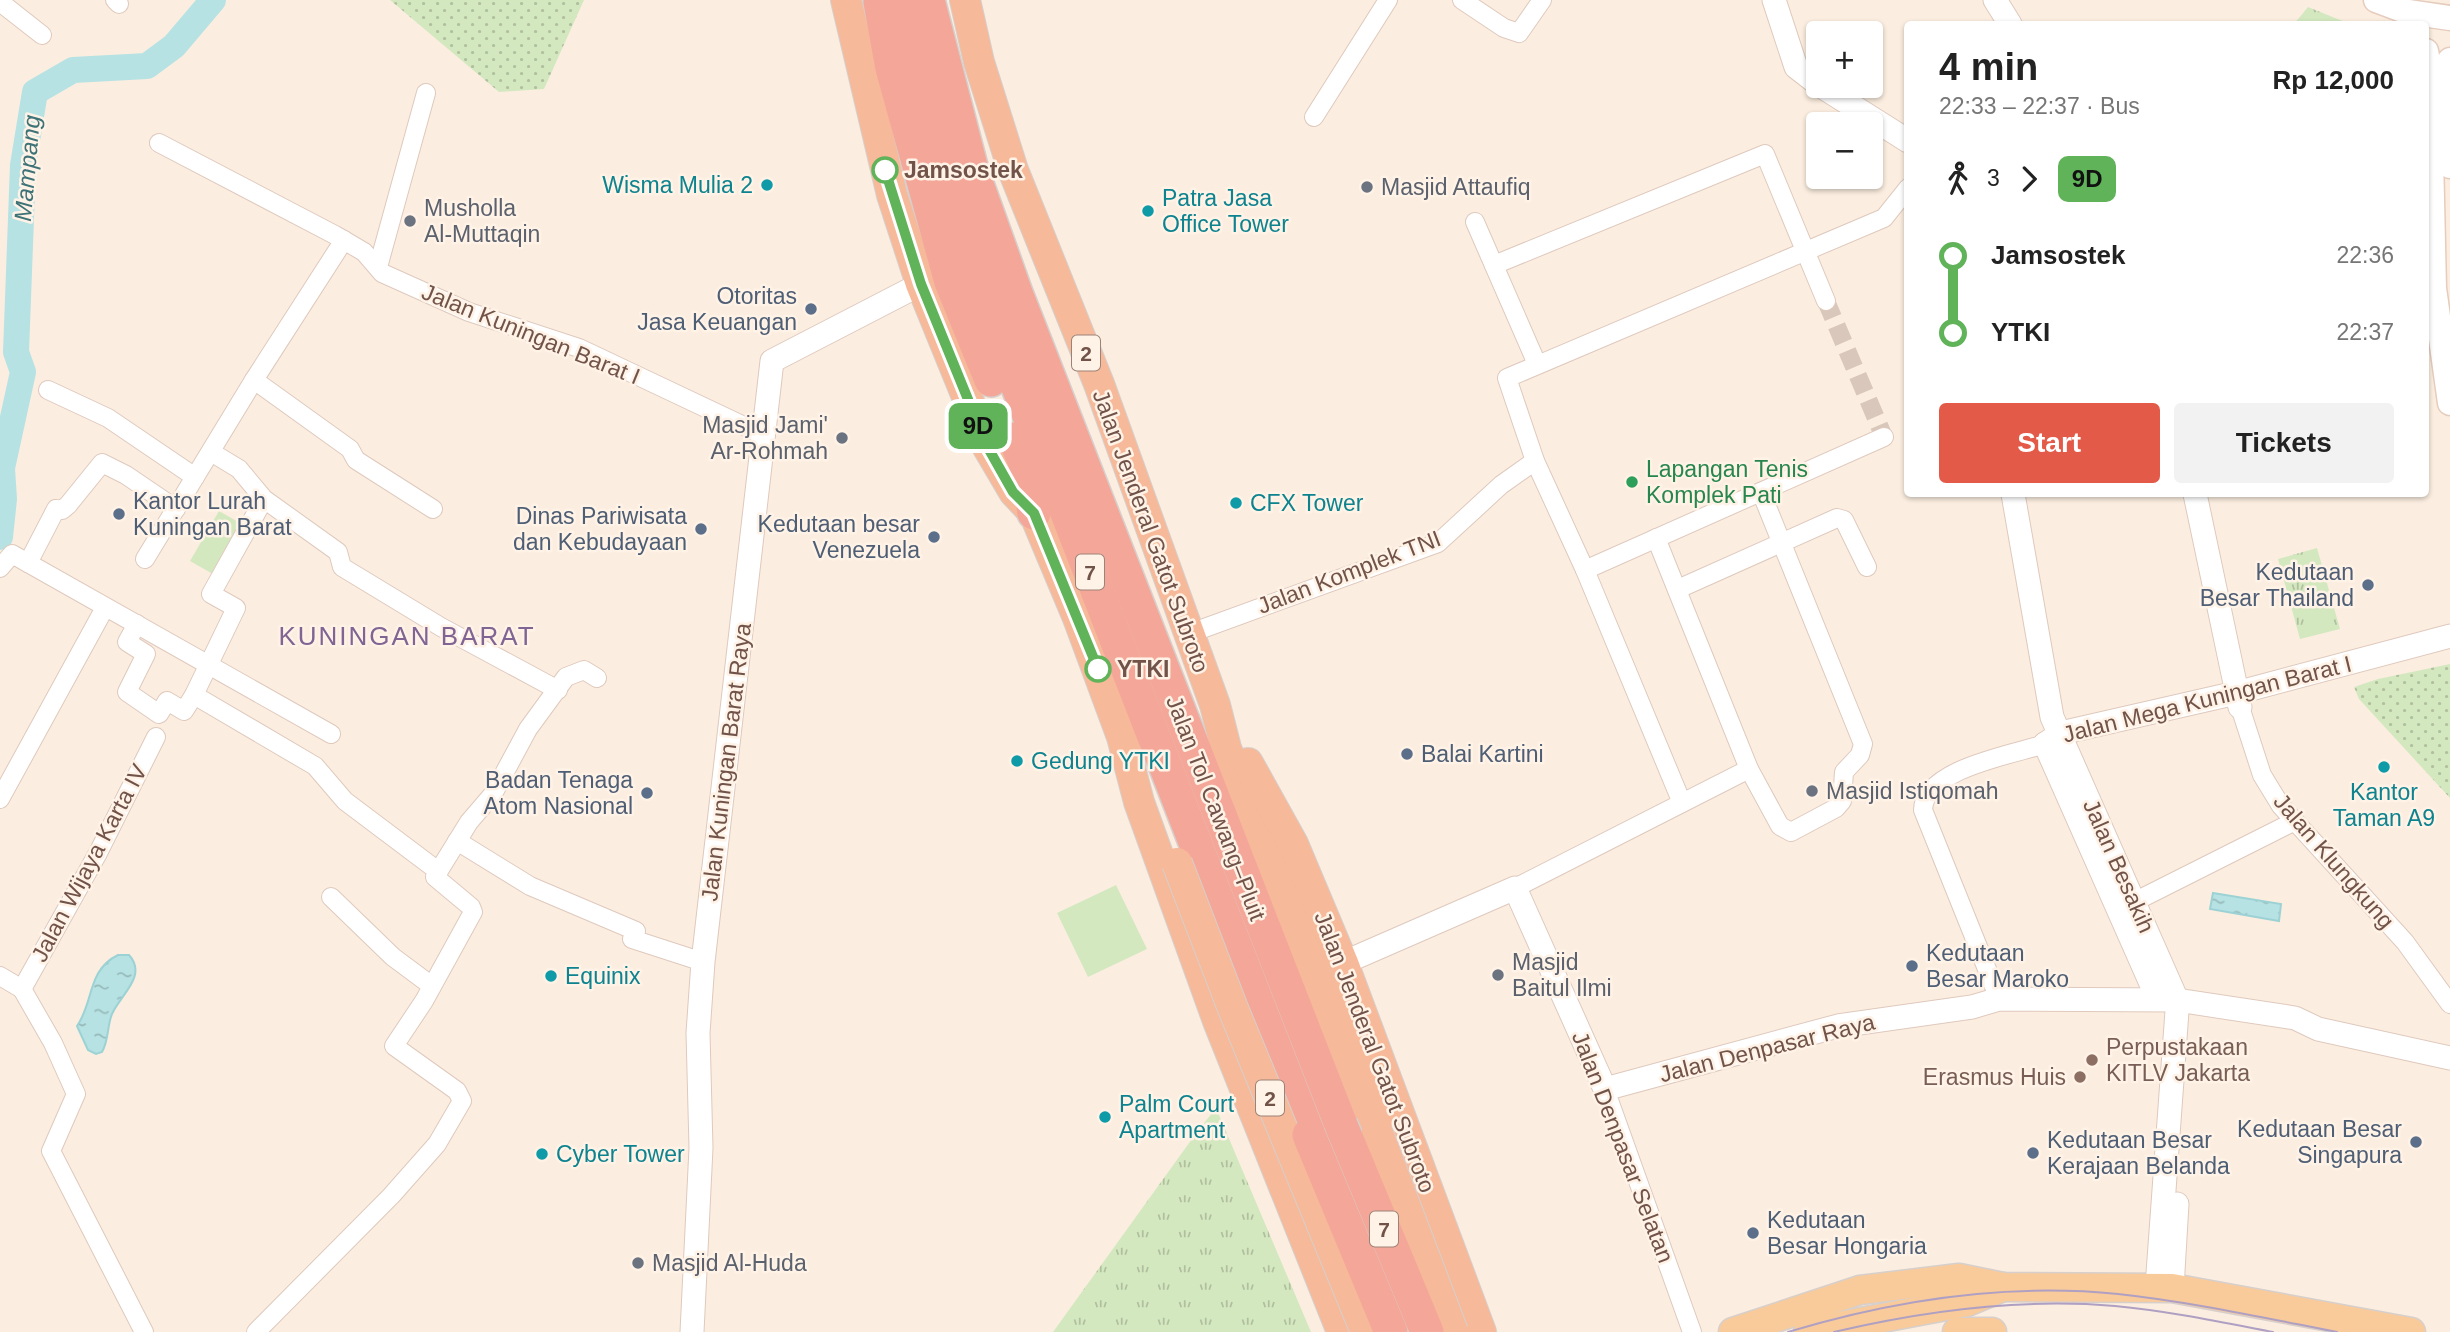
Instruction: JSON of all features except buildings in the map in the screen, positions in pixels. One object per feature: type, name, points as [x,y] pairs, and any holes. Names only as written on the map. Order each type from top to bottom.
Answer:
[{"type":"highway","name":"2","points":[[846,0],[892,195],[921,284],[987,446],[1013,492],[1034,513],[1099,672],[1122,737],[1139,802],[1209,996],[1342,1332]]},
{"type":"highway","points":[[880,0],[892,68],[951,282],[1027,468],[1034,513]]},
{"type":"highway","name":"Jalan Tol Cawang–Pluit","points":[[900,0],[944,179],[986,306],[1308,1135],[1391,1332]]},
{"type":"highway","name":"Jalan Tol Cawang–Pluit","points":[[928,0],[972,170],[1016,293],[1341,1125],[1427,1332]]},
{"type":"highway","name":"Jalan Jenderal Gatot Subroto","points":[[965,0],[979,62],[1013,170],[1099,384],[1215,705],[1226,748],[1453,1332]]},
{"type":"highway","name":"Jalan Jenderal Gatot Subroto","points":[[1215,705],[1293,844],[1343,963],[1481,1332]]},
{"type":"highway","name":"2","points":[[1122,737],[1154,798],[1232,1006],[1366,1332]]},
{"type":"highway","points":[[1285,1189],[1332,1218],[1347,1222],[1364,1221],[1391,1203],[1402,1186],[1412,1145]]},
{"type":"highway","points":[[1316,1265],[1353,1289],[1374,1296],[1391,1295],[1404,1289],[1417,1277],[1442,1227]]},
{"type":"highway","points":[[1419,1332],[1440,1275],[1442,1227]]},
{"type":"main road","points":[[2376,0],[2411,18],[2450,19]]},
{"type":"main road","points":[[2450,60],[2450,166]]},
{"type":"main road","points":[[2429,66],[2450,403]]},
{"type":"main road","points":[[1733,1332],[1860,1290],[1959,1278],[2003,1287],[2165,1288],[2411,1332]]},
{"type":"main road","points":[[1808,1332],[1967,1301],[2003,1287]]},
{"type":"main road","points":[[1957,1332],[1992,1332]]},
{"type":"street","points":[[1314,117],[1388,0]]},
{"type":"street","points":[[1462,0],[1511,32],[1519,33],[1534,4]]},
{"type":"street","points":[[1774,0],[1796,67],[1806,74]]},
{"type":"street","points":[[1995,0],[2008,21]]},
{"type":"street","points":[[0,2],[42,35]]},
{"type":"street","points":[[378,267],[426,93]]},
{"type":"street","points":[[1840,98],[1904,138]]},
{"type":"street","name":"Jalan Kuningan Barat I","points":[[159,143],[344,240],[382,272],[470,312],[579,348],[763,435]]},
{"type":"street","points":[[1494,265],[1765,154],[1826,300]]},
{"type":"street","points":[[1682,803],[1586,570],[1535,461],[1507,378],[1884,218],[1904,193]]},
{"type":"street","points":[[1475,222],[1537,364]]},
{"type":"street","points":[[145,559],[254,380],[344,240]]},
{"type":"street","name":"Jalan Kuningan Barat Raya","points":[[692,1332],[701,1148],[698,1033],[703,962],[772,361],[775,357],[921,284]]},
{"type":"street","points":[[254,380],[350,449],[356,460],[433,509]]},
{"type":"street","points":[[48,390],[108,418],[195,477]]},
{"type":"street","points":[[1586,570],[1884,437]]},
{"type":"street","points":[[211,452],[239,469],[264,499],[338,552],[342,567],[441,627],[558,690]]},
{"type":"street","name":"Jalan Komplek TNI","points":[[1188,635],[1438,542],[1501,485],[1535,461]]},
{"type":"street","points":[[28,563],[56,509],[68,505],[102,463],[126,475],[176,509]]},
{"type":"street","points":[[1656,538],[1749,769],[1780,826],[1791,832],[1836,808],[1842,801],[1844,772],[1863,750],[1863,744],[1761,492]]},
{"type":"street","name":"Jalan Besakih","points":[[2014,497],[2056,735],[2127,906],[2176,1005],[2173,1153],[2165,1288]]},
{"type":"street","points":[[2196,497],[2238,700]]},
{"type":"street","points":[[137,624],[127,642],[146,654],[127,692],[159,714],[167,701],[184,711],[236,608],[211,594],[264,499]]},
{"type":"street","points":[[1678,589],[1840,518],[1867,567]]},
{"type":"street","points":[[0,568],[12,554],[112,607],[137,624],[331,734]]},
{"type":"street","points":[[0,799],[112,607]]},
{"type":"street","name":"Jalan Mega Kuningan Barat I","points":[[2238,700],[2450,636]]},
{"type":"street","name":"Jalan Mega Kuningan Barat I","points":[[2056,735],[2238,700],[2450,650]]},
{"type":"street","points":[[256,1332],[428,1154],[461,1101],[457,1091],[394,1046],[432,986],[473,909],[435,877],[457,841],[493,794],[528,729],[566,677],[578,670],[584,670],[597,678]]},
{"type":"street","points":[[194,695],[315,766],[345,801],[438,871]]},
{"type":"street","name":"Jalan Klungkung","points":[[2238,700],[2262,775],[2294,822],[2405,942],[2450,1004]]},
{"type":"street","points":[[1999,999],[1923,810],[1923,800],[1927,791],[1944,776],[2056,735]]},
{"type":"street","name":"Jalan Wijaya Karta IV","points":[[22,989],[98,853],[156,737]]},
{"type":"street","points":[[1343,963],[1514,888],[1749,769]]},
{"type":"street","points":[[2127,906],[2294,822]]},
{"type":"street","points":[[457,841],[530,886],[636,931],[632,939],[703,962]]},
{"type":"street","name":"Jalan Denpasar Selatan","points":[[1514,888],[1605,1089],[1692,1332]]},
{"type":"street","points":[[331,897],[393,957],[432,986]]},
{"type":"street","points":[[0,976],[22,989],[53,1043],[76,1094],[51,1151],[144,1332]]},
{"type":"street","name":"Jalan Denpasar Raya","points":[[1972,1007],[1999,999],[2176,1005],[2254,1025],[2318,1029],[2450,1058]]},
{"type":"street","name":"Jalan Denpasar Raya","points":[[1605,1089],[1838,1026],[1972,1007],[2176,1005]]},
{"type":"green space","points":[[390,0],[584,0],[544,89],[499,92]]},
{"type":"green space","points":[[2308,7],[2343,21],[2296,21]]},
{"type":"green space","points":[[219,511],[247,527],[218,577],[190,561]]},
{"type":"green space","points":[[2317,548],[2340,629],[2300,639],[2278,559]]},
{"type":"green space","points":[[2450,664],[2450,798],[2359,699],[2354,687],[2378,679]]},
{"type":"green space","points":[[1116,885],[1147,949],[1088,977],[1057,913]]},
{"type":"green space","points":[[1216,1108],[1311,1332],[1053,1332],[1197,1132]]},
{"type":"water","points":[[2213,893],[2281,904],[2279,921],[2210,909]]},
{"type":"water","points":[[118,955],[129,955],[134,963],[134,978],[112,1014],[102,1052],[96,1054],[88,1050],[77,1026],[101,969]]},
{"type":"waterway","name":"Mampang","points":[[0,537],[4,499],[2,468],[23,372],[16,352],[23,165],[35,92],[73,70],[147,66],[174,46],[213,0]]},
{"type":"tunnel","points":[[1826,301],[1884,437]]},
{"type":"tram line","points":[[1788,1332],[1910,1303],[2035,1291],[2077,1291],[2146,1297],[2337,1332]]},
{"type":"tram line","points":[[1834,1332],[1939,1312],[2044,1304],[2135,1308],[2273,1332]]},
{"type":"bus line","name":"9D","points":[[885,170],[921,284],[987,446],[1013,492],[1034,513],[1098,669]]},
{"type":"place","name":"Jamsostek","points":[[885,170]]},
{"type":"place","name":"Wisma Mulia 2","points":[[767,185]]},
{"type":"place","name":"Masjid Attaufiq","points":[[1367,187]]},
{"type":"place","name":"Patra Jasa Office Tower","points":[[1148,211]]},
{"type":"place","name":"Musholla Al-Muttaqin","points":[[410,221]]},
{"type":"place","name":"Otoritas Jasa Keuangan","points":[[811,309]]},
{"type":"place","name":"Masjid Jami' Ar-Rohmah","points":[[842,438]]},
{"type":"place","name":"Lapangan Tenis Komplek Pati","points":[[1632,482]]},
{"type":"place","name":"CFX Tower","points":[[1236,503]]},
{"type":"place","name":"Kantor Lurah Kuningan Barat","points":[[119,514]]},
{"type":"place","name":"Dinas Pariwisata dan Kebudayaan","points":[[701,529]]},
{"type":"place","name":"Kedutaan besar Venezuela","points":[[934,537]]},
{"type":"place","name":"Kedutaan Besar Thailand","points":[[2368,585]]},
{"type":"place","name":"YTKI","points":[[1098,669]]},
{"type":"place","name":"Balai Kartini","points":[[1407,754]]},
{"type":"place","name":"Gedung YTKI","points":[[1017,761]]},
{"type":"place","name":"Kantor Taman A9","points":[[2384,767]]},
{"type":"place","name":"Masjid Istiqomah","points":[[1812,791]]},
{"type":"place","name":"Badan Tenaga Atom Nasional","points":[[647,793]]},
{"type":"place","name":"Kedutaan Besar Maroko","points":[[1912,966]]},
{"type":"place","name":"Masjid Baitul Ilmi","points":[[1498,975]]},
{"type":"place","name":"Equinix","points":[[551,976]]},
{"type":"place","name":"Perpustakaan KITLV Jakarta","points":[[2092,1060]]},
{"type":"place","name":"Erasmus Huis","points":[[2080,1077]]},
{"type":"place","name":"Palm Court Apartment","points":[[1105,1117]]},
{"type":"place","name":"Kedutaan Besar Singapura","points":[[2416,1142]]},
{"type":"place","name":"Kedutaan Besar Kerajaan Belanda","points":[[2033,1153]]},
{"type":"place","name":"Cyber Tower","points":[[542,1154]]},
{"type":"place","name":"Kedutaan Besar Hongaria","points":[[1753,1233]]},
{"type":"place","name":"Masjid Al-Huda","points":[[638,1263]]},
{"type":"district","name":"KUNINGAN BARAT","points":[[407,636]]}]
